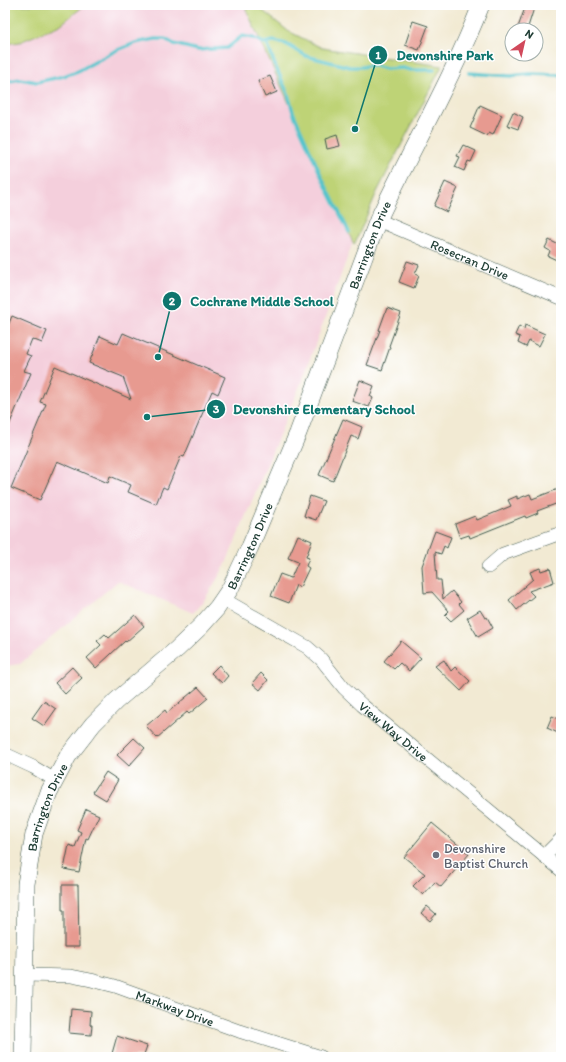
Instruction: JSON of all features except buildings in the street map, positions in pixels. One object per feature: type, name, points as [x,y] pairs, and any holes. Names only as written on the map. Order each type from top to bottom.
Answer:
[{"type":"street","name":"Barrington Drive","points":[[23,1057],[26,884],[34,834],[55,780],[68,756],[93,724],[116,701],[187,640],[201,626],[223,599],[235,578],[250,547],[298,433],[378,220],[453,72],[481,5]]},
{"type":"street","name":"Rosecran Drive","points":[[378,220],[561,298]]},
{"type":"street","points":[[488,567],[503,554],[561,533]]},
{"type":"street","name":"View Way Drive","points":[[223,599],[307,647],[321,659],[344,688],[362,705],[561,870]]},
{"type":"street","points":[[5,754],[34,767],[55,780]]},
{"type":"street","points":[[544,856],[561,839]]},
{"type":"street","name":"Markway Drive","points":[[24,975],[71,976],[115,986],[239,1030],[322,1057]]},
{"type":"shaded area","points":[[5,5],[246,5],[249,18],[353,242],[301,383],[225,566],[205,599],[193,613],[118,581],[20,664],[5,666]]},
{"type":"green space","points":[[5,5],[85,5],[60,25],[20,42],[5,44]]},
{"type":"green space","points":[[244,5],[258,7],[288,31],[322,48],[442,66],[377,192],[354,245]]},
{"type":"waterway","points":[[5,82],[20,79],[37,82],[64,76],[80,70],[115,51],[135,43],[155,39],[165,39],[174,44],[198,50],[227,48],[242,36],[253,38],[264,43],[274,41],[286,44],[306,56],[350,67],[371,65],[386,69],[403,68],[410,70],[434,70]]},
{"type":"waterway","points":[[267,43],[288,94],[293,112],[324,182],[349,232]]},
{"type":"waterway","points":[[469,73],[511,76],[529,74],[561,75]]},
{"type":"place","name":"Devonshire Park","points":[[355,129]]},
{"type":"place","name":"Cochrane Middle School","points":[[158,357]]},
{"type":"place","name":"Devonshire Elementary School","points":[[147,417]]},
{"type":"place","name":"Devonshire Baptist Church","points":[[436,855]]}]
